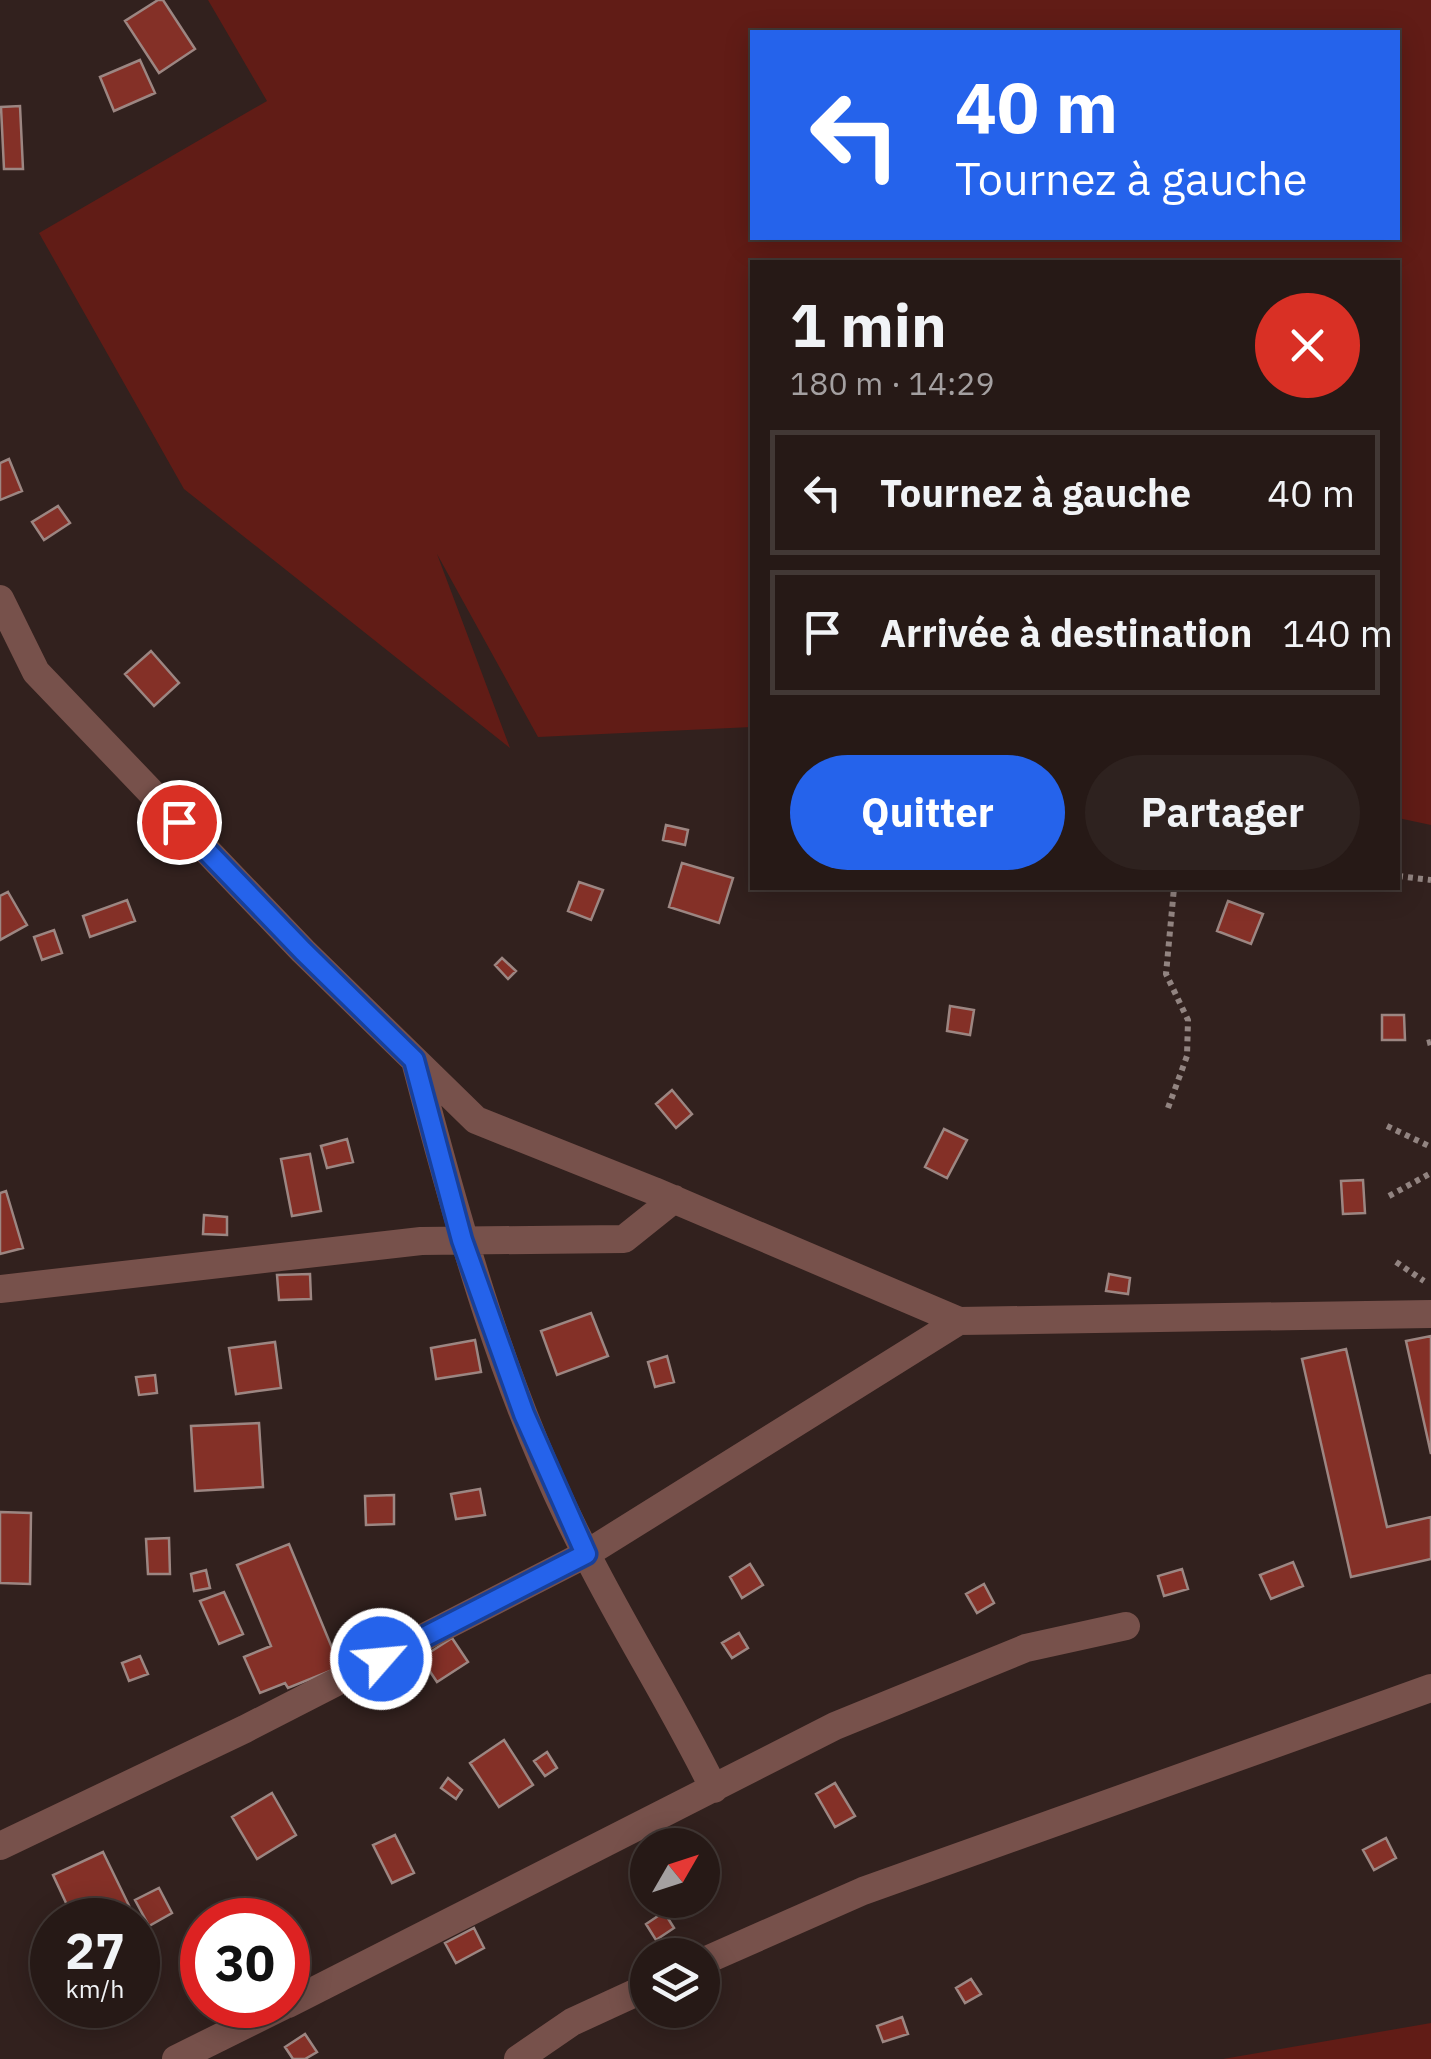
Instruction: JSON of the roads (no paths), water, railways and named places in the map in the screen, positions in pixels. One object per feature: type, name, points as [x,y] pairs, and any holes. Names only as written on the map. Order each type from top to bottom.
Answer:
[{"type":"street","points":[[0,599],[36,672],[289,937],[476,1120],[960,1321],[1431,1314]]},
{"type":"street","points":[[414,1060],[462,1240],[524,1414],[586,1554],[714,1789]]},
{"type":"street","points":[[0,1289],[421,1241],[624,1238],[674,1199]]},
{"type":"street","points":[[0,1846],[245,1729],[586,1554],[960,1321]]},
{"type":"street","points":[[310,1992],[836,1726],[1026,1648],[1126,1626]]},
{"type":"street","points":[[720,1954],[863,1891],[1431,1688]]},
{"type":"street","points":[[518,2059],[572,2022],[630,1995]]},
{"type":"street","points":[[176,2059],[238,2028]]}]
